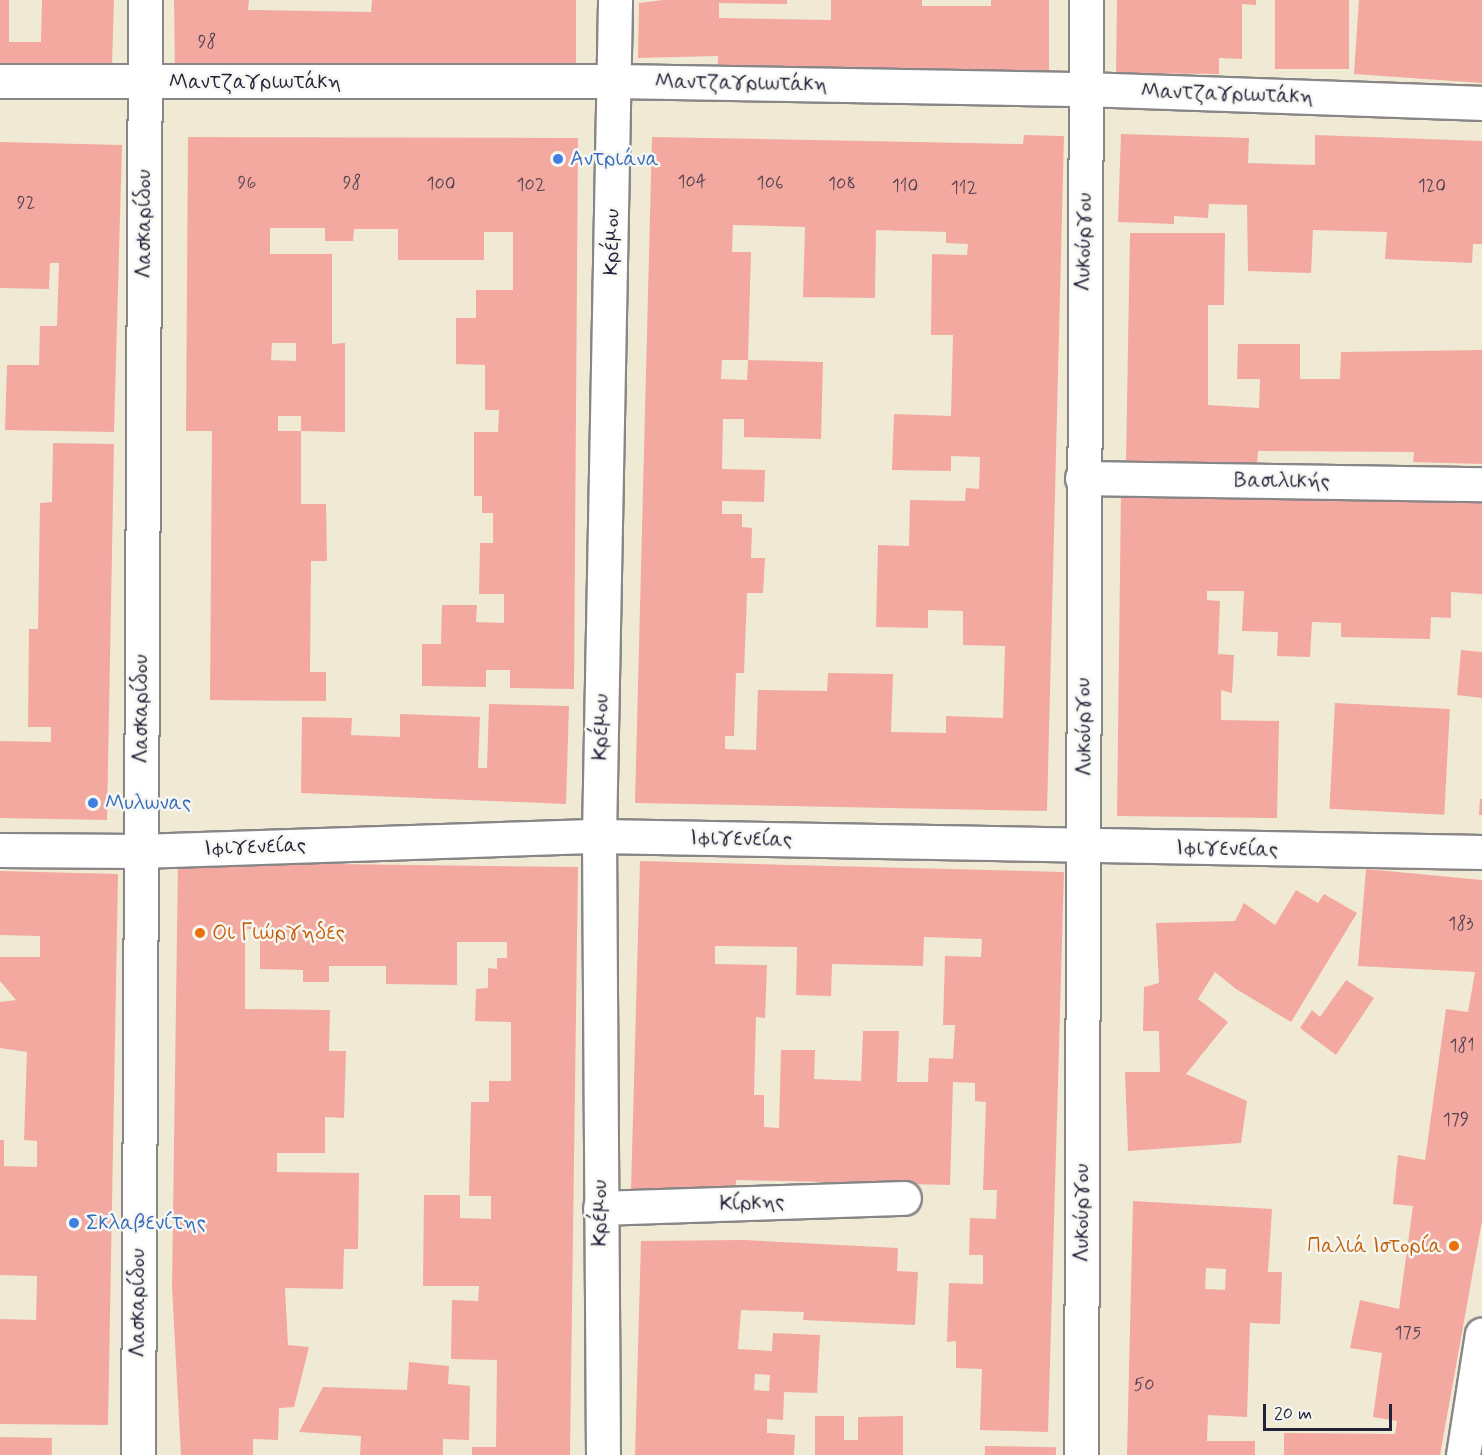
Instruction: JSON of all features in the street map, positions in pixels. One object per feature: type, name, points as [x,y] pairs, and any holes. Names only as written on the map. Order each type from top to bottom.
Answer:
[{"type":"street","name":"Λασκαρίδου","points":[[138,1455],[145,0]]},
{"type":"street","name":"Κρέμου","points":[[603,1455],[598,836],[615,0]]},
{"type":"street","name":"Λυκούργου","points":[[1080,1455],[1085,847],[1082,478],[1086,0]]},
{"type":"street","name":"Μαντζαγριωτάκη","points":[[0,81],[615,81],[1086,88],[1482,103]]},
{"type":"street","name":"Βασιλικής","points":[[1082,478],[1482,484]]},
{"type":"street","name":"Ιφιγενείας","points":[[0,850],[140,851],[598,836],[1085,847],[1482,852]]},
{"type":"street","name":"Κίρκης","points":[[600,1208],[904,1198]]},
{"type":"street","points":[[1463,1455],[1482,1334]]},
{"type":"building","points":[[0,0],[9,0],[9,42],[41,42],[42,0],[114,0],[112,66],[0,76]]},
{"type":"building","points":[[174,0],[249,0],[248,10],[371,12],[372,0],[576,0],[576,74],[175,76]]},
{"type":"building","points":[[663,0],[787,0],[787,4],[719,3],[719,18],[831,20],[831,0],[922,0],[922,6],[991,6],[991,0],[1049,0],[1049,80],[717,77],[718,56],[638,58],[639,3]]},
{"type":"building","points":[[1117,0],[1256,0],[1256,5],[1242,4],[1242,59],[1219,58],[1219,74],[1116,73]]},
{"type":"building","points":[[1275,0],[1349,0],[1349,69],[1275,69]]},
{"type":"building","points":[[1359,0],[1482,0],[1482,83],[1354,74]]},
{"type":"building","points":[[1121,134],[1249,138],[1248,163],[1315,165],[1315,135],[1482,141],[1482,244],[1473,244],[1472,263],[1385,259],[1387,232],[1313,230],[1311,273],[1248,271],[1247,205],[1209,204],[1208,218],[1174,216],[1174,224],[1118,222]]},
{"type":"building","points":[[1024,135],[1064,136],[1047,811],[635,803],[652,137],[1023,144]],"holes":[[[733,225],[805,227],[803,297],[875,298],[876,230],[946,232],[946,243],[968,244],[967,255],[932,254],[931,335],[953,335],[951,416],[894,414],[892,470],[951,471],[951,456],[980,457],[979,489],[966,488],[965,501],[910,500],[909,546],[878,545],[876,627],[928,628],[928,610],[963,611],[963,645],[1005,646],[1003,718],[946,716],[946,733],[891,732],[893,674],[828,673],[827,691],[758,690],[756,750],[725,749],[725,736],[734,736],[736,673],[744,673],[747,593],[763,593],[765,558],[751,558],[752,528],[742,527],[742,514],[722,514],[722,501],[764,502],[765,470],[722,469],[723,419],[744,419],[744,437],[821,439],[823,362],[748,360],[751,252],[732,252]],[[722,360],[748,360],[747,380],[721,379]]]},
{"type":"building","points":[[188,137],[578,138],[574,689],[510,688],[510,670],[486,670],[486,687],[422,686],[422,644],[441,644],[442,605],[477,605],[476,622],[504,623],[504,594],[479,594],[480,543],[493,543],[493,513],[482,513],[482,496],[474,496],[474,432],[498,432],[499,410],[485,410],[485,365],[456,364],[456,318],[476,318],[476,290],[513,290],[513,232],[484,232],[484,260],[398,260],[398,229],[354,229],[353,241],[325,241],[325,228],[270,228],[270,254],[332,254],[332,344],[345,343],[345,432],[301,431],[301,504],[326,504],[327,561],[311,561],[310,672],[326,672],[326,701],[210,700],[212,431],[186,431]],"holes":[[[272,343],[296,343],[296,361],[271,360]],[[278,416],[301,416],[301,431],[278,431]]]},
{"type":"building","points":[[0,142],[122,145],[114,432],[5,430],[7,365],[39,365],[40,326],[57,326],[59,263],[50,263],[49,289],[0,288]]},
{"type":"building","points":[[1130,233],[1225,233],[1224,305],[1208,305],[1208,405],[1259,408],[1260,379],[1237,379],[1238,344],[1300,344],[1300,379],[1340,379],[1341,352],[1482,350],[1482,464],[1413,462],[1414,452],[1258,451],[1257,466],[1126,461]]},
{"type":"building","points":[[53,443],[114,444],[107,820],[0,818],[0,741],[51,742],[51,727],[28,727],[29,629],[38,629],[40,503],[52,502]]},
{"type":"building","points":[[1121,491],[1482,500],[1482,594],[1451,592],[1451,618],[1431,617],[1430,639],[1341,637],[1341,623],[1312,622],[1310,657],[1277,656],[1278,632],[1242,631],[1244,591],[1207,591],[1207,600],[1220,601],[1218,654],[1234,655],[1232,693],[1221,690],[1221,720],[1279,721],[1277,818],[1117,816]]},
{"type":"building","points":[[1461,650],[1482,652],[1482,698],[1457,695]]},
{"type":"building","points":[[1335,703],[1450,709],[1444,815],[1329,809]]},
{"type":"building","points":[[489,704],[569,706],[566,804],[301,793],[302,717],[352,718],[351,735],[400,737],[400,714],[480,717],[478,768],[487,768]]},
{"type":"building","points":[[1480,799],[1482,799],[1482,815],[1479,815]]},
{"type":"building","points":[[640,861],[1064,872],[1048,1432],[980,1430],[982,1369],[956,1368],[956,1341],[947,1342],[949,1283],[983,1284],[983,1255],[969,1255],[970,1218],[996,1219],[997,1190],[983,1190],[986,1102],[975,1101],[975,1083],[953,1082],[950,1185],[736,1180],[735,1192],[631,1190]],"holes":[[[924,937],[982,939],[981,957],[945,956],[943,1025],[955,1025],[953,1059],[929,1058],[928,1082],[897,1082],[899,1031],[863,1031],[861,1081],[814,1079],[815,1050],[781,1050],[779,1128],[764,1127],[764,1095],[754,1095],[756,1017],[765,1018],[767,965],[715,964],[715,946],[797,947],[796,995],[831,996],[832,964],[923,966]]]},
{"type":"building","points":[[178,862],[578,867],[570,1455],[472,1455],[472,1447],[496,1447],[497,1360],[451,1359],[452,1300],[478,1301],[479,1286],[423,1286],[424,1195],[460,1195],[460,1218],[491,1219],[491,1196],[469,1196],[471,1102],[489,1102],[489,1081],[511,1081],[511,1022],[475,1021],[476,989],[488,988],[488,968],[497,969],[497,958],[507,958],[507,942],[457,942],[457,985],[386,984],[386,966],[329,966],[329,982],[303,982],[303,970],[260,969],[260,929],[245,929],[245,1009],[330,1010],[329,1051],[346,1051],[344,1118],[325,1117],[325,1153],[277,1153],[277,1172],[359,1173],[358,1249],[344,1249],[343,1289],[285,1288],[288,1345],[309,1347],[294,1407],[279,1408],[278,1440],[253,1439],[253,1455],[181,1455],[172,1287]]},
{"type":"building","points":[[1366,869],[1482,880],[1482,1221],[1440,1455],[1284,1455],[1284,1433],[1395,1434],[1397,1421],[1373,1417],[1382,1353],[1350,1348],[1360,1300],[1399,1309],[1413,1206],[1393,1204],[1398,1155],[1425,1160],[1446,1009],[1468,1012],[1475,972],[1358,966]]},
{"type":"building","points":[[0,871],[118,874],[108,1425],[0,1424],[0,1319],[36,1320],[37,1276],[0,1275],[0,1140],[4,1140],[4,1166],[37,1167],[37,1141],[24,1140],[27,1052],[0,1048],[0,1002],[16,1000],[0,981],[0,957],[40,957],[40,936],[0,935]]},
{"type":"building","points":[[1296,890],[1318,903],[1324,894],[1357,913],[1291,1022],[1236,989],[1215,972],[1198,999],[1228,1022],[1186,1074],[1247,1101],[1241,1143],[1128,1151],[1125,1072],[1160,1072],[1159,1031],[1143,1031],[1144,987],[1159,983],[1156,923],[1235,921],[1244,903],[1275,925]]},
{"type":"building","points":[[1346,980],[1374,998],[1336,1055],[1300,1028],[1312,1010],[1320,1017]]},
{"type":"building","points":[[1133,1201],[1272,1209],[1268,1272],[1282,1272],[1280,1324],[1250,1323],[1247,1417],[1208,1415],[1207,1441],[1255,1441],[1255,1455],[1127,1455]],"holes":[[[1206,1268],[1226,1269],[1225,1290],[1205,1289]]]},
{"type":"building","points":[[744,1240],[898,1248],[897,1271],[918,1272],[915,1325],[803,1320],[804,1312],[741,1310],[738,1349],[772,1351],[773,1333],[820,1335],[817,1393],[784,1392],[783,1420],[767,1419],[767,1433],[795,1435],[794,1455],[635,1455],[641,1241]],"holes":[[[755,1374],[770,1375],[769,1391],[754,1390]]]},
{"type":"building","points":[[409,1362],[449,1366],[448,1384],[470,1386],[469,1440],[443,1439],[443,1455],[360,1455],[361,1436],[299,1432],[323,1387],[407,1390]]},
{"type":"building","points":[[815,1416],[844,1416],[844,1440],[858,1440],[858,1417],[903,1416],[903,1455],[815,1455]]},
{"type":"building","points":[[0,1437],[52,1438],[52,1455],[0,1455]]},
{"type":"building","points":[[985,1446],[1056,1447],[1056,1455],[985,1455]]},
{"type":"place","name":"Αντριάνα","points":[[558,159]]},
{"type":"place","name":"Μυλωνας","points":[[93,803]]},
{"type":"place","name":"Οι Γιώργηδες","points":[[200,933]]},
{"type":"place","name":"Σκλαβενίτης","points":[[74,1223]]},
{"type":"place","name":"Παλιά Ιστορία","points":[[1454,1246]]}]
